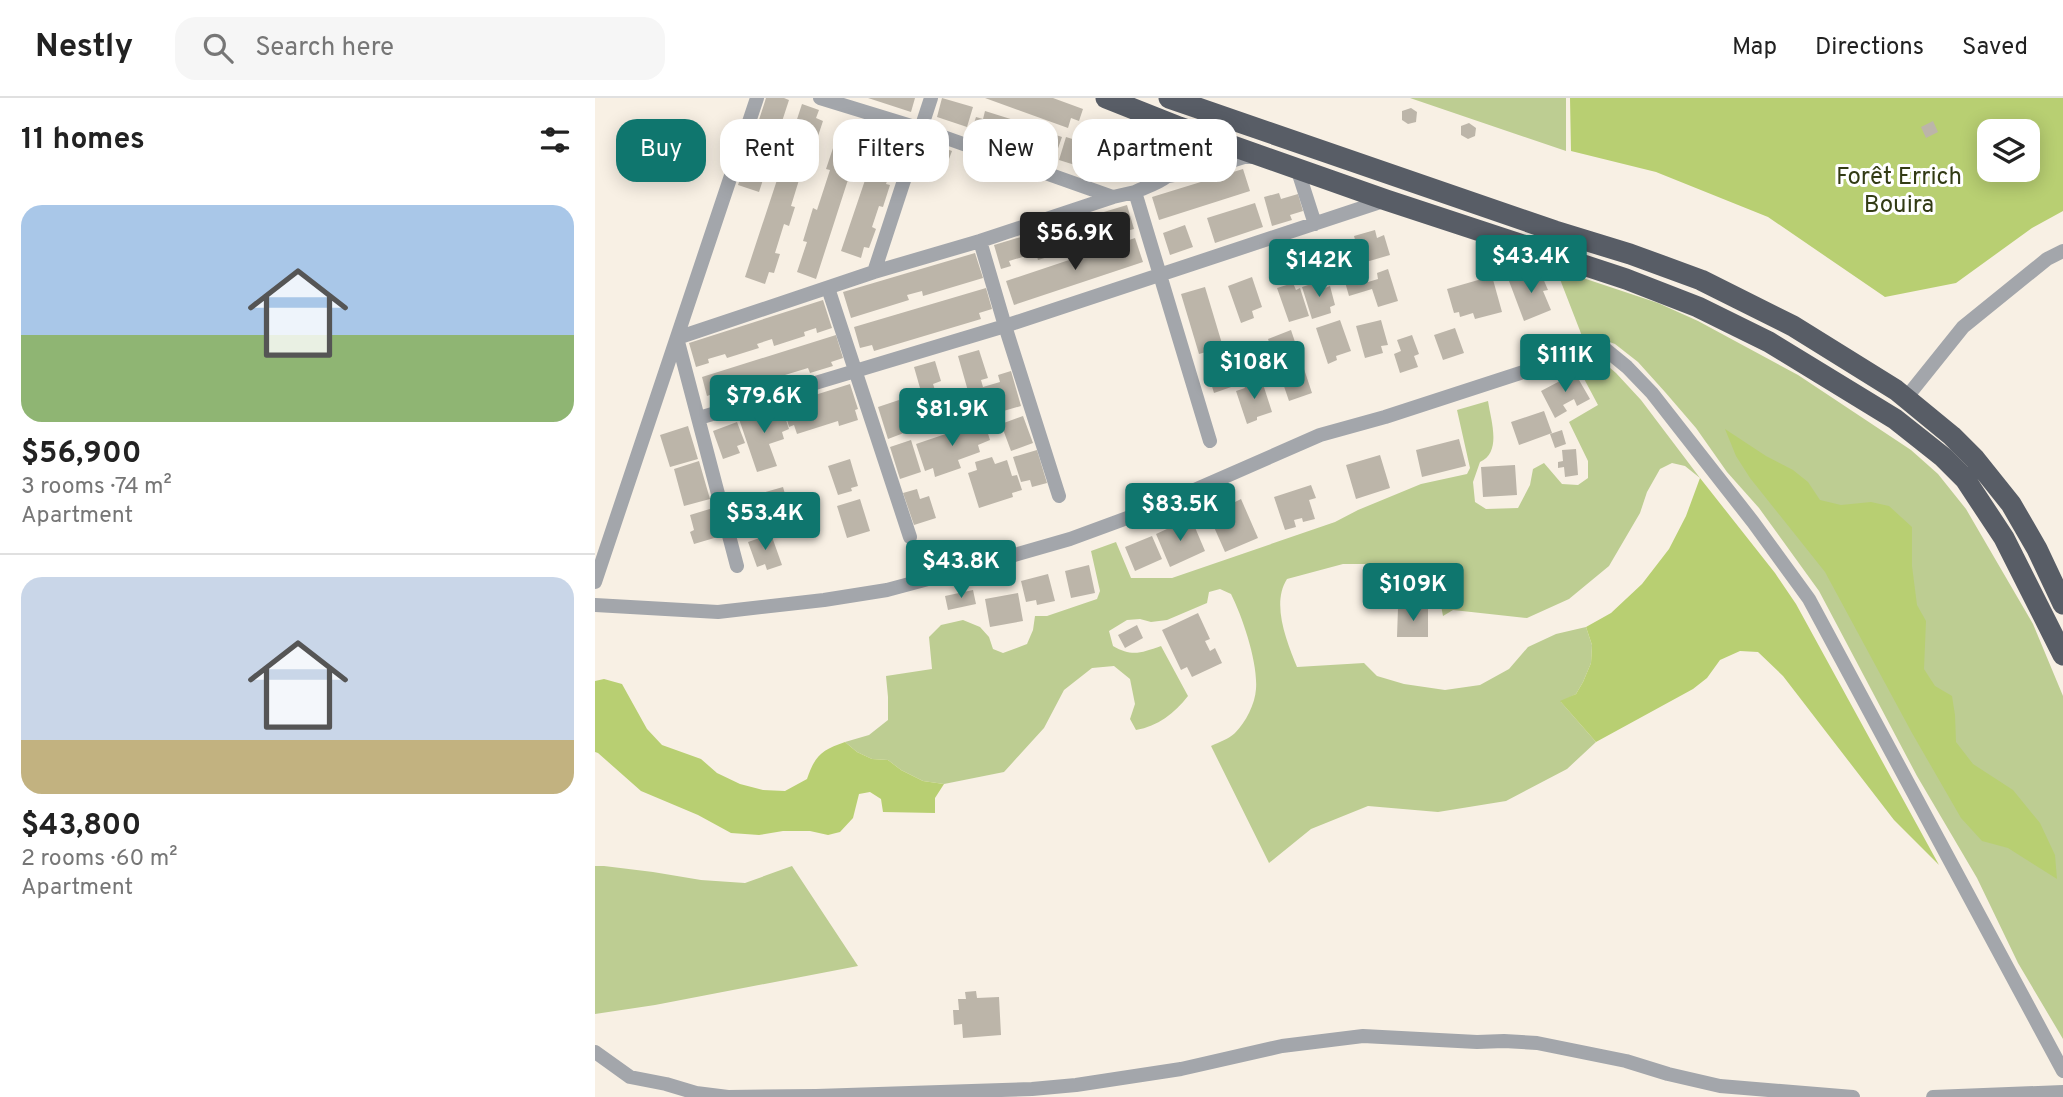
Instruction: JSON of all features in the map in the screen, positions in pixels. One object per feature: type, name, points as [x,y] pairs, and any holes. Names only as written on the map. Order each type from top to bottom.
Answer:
[{"type":"highway","points":[[1106,98],[1159,119]]},
{"type":"highway","points":[[1169,98],[1555,231],[1630,254],[1701,280],[1793,326],[1906,398],[1952,436],[1993,480],[2011,504],[2037,549],[2063,604]]},
{"type":"highway","points":[[1237,147],[1387,200],[1626,279],[1698,307],[1769,342],[1895,419],[1943,457],[1965,479],[2004,538],[2063,656]]},
{"type":"street","points":[[595,582],[757,98]]},
{"type":"street","points":[[820,98],[888,119]]},
{"type":"street","points":[[924,119],[931,98]]},
{"type":"street","points":[[949,139],[1113,197]]},
{"type":"street","points":[[1237,159],[1267,157]]},
{"type":"street","points":[[1297,168],[1314,224]]},
{"type":"street","points":[[874,272],[904,182]]},
{"type":"street","points":[[677,338],[874,272],[1135,192],[1156,182]]},
{"type":"street","points":[[1135,192],[1210,441]]},
{"type":"street","points":[[699,418],[1005,326],[1387,200]]},
{"type":"street","points":[[980,241],[1059,496]]},
{"type":"street","points":[[1906,398],[1963,327],[2047,259],[2063,251]]},
{"type":"street","points":[[828,288],[910,537]]},
{"type":"street","points":[[677,338],[737,566]]},
{"type":"street","points":[[595,605],[718,612],[887,590],[1070,539],[1149,510],[1320,435],[1385,417],[1542,366],[1565,350],[1585,345],[1605,349],[1653,393],[1809,599],[2063,1071]]},
{"type":"street","points":[[595,1052],[629,1077],[696,1093],[728,1097],[816,1096],[1032,1089],[1076,1085],[1181,1069],[1282,1046],[1363,1036],[1504,1041],[1537,1043],[1626,1061],[1720,1086],[1853,1097]]},
{"type":"street","points":[[1933,1097],[2063,1092]]},
{"type":"green space","points":[[1410,98],[1566,98],[1566,151]]},
{"type":"green space","name":"Forêt Errich Bouira","points":[[1570,98],[2063,98],[2063,211],[2032,228],[1956,283],[1885,297],[1768,217],[1656,172],[1571,151]]},
{"type":"green space","points":[[1556,269],[1658,303],[1698,321],[1798,375],[1911,450],[1938,474],[1966,509],[2033,624],[2063,696],[2063,1039],[2018,963],[1977,878],[1917,776],[1819,591],[1759,508],[1727,472],[1696,428],[1638,362],[1615,344],[1587,334],[1582,336]]},
{"type":"green space","points":[[1579,356],[1602,361],[1616,373],[1641,400],[1700,478],[1685,466],[1672,463],[1660,469],[1647,492],[1640,513],[1609,566],[1569,599],[1527,618],[1453,610],[1443,616],[1436,588],[1416,568],[1372,576],[1365,564],[1343,564],[1287,579],[1280,600],[1282,623],[1297,667],[1364,663],[1377,676],[1404,684],[1445,690],[1480,685],[1509,669],[1528,647],[1556,634],[1586,627],[1592,645],[1591,663],[1576,694],[1561,702],[1596,742],[1567,769],[1506,801],[1438,812],[1368,806],[1311,829],[1269,863],[1211,746],[1230,737],[1239,729],[1252,707],[1256,689],[1252,654],[1240,615],[1231,594],[1220,589],[1209,592],[1207,603],[1167,620],[1127,620],[1109,631],[1113,646],[1126,652],[1142,652],[1161,646],[1188,696],[1171,714],[1151,726],[1136,730],[1130,719],[1135,704],[1130,679],[1114,666],[1092,668],[1064,690],[1044,728],[1004,772],[944,784],[923,781],[888,760],[872,759],[857,752],[845,742],[869,735],[888,720],[886,676],[932,669],[929,637],[941,625],[963,620],[980,627],[989,637],[993,649],[1003,653],[1027,644],[1035,616],[1047,616],[1097,599],[1100,591],[1091,551],[1116,542],[1131,578],[1172,578],[1335,522],[1421,484],[1467,474],[1470,468],[1457,410],[1488,401],[1493,444],[1487,457],[1480,462],[1473,482],[1475,502],[1486,509],[1518,508],[1530,485],[1533,469],[1544,463],[1562,484],[1578,485],[1588,478],[1588,461],[1569,422],[1598,405],[1574,360]]},
{"type":"green space","points":[[1725,429],[1793,470],[1808,482],[1820,500],[1841,505],[1871,502],[1889,506],[1912,527],[1912,566],[1917,605],[1926,621],[1924,669],[1935,686],[1952,696],[1956,742],[1973,764],[2013,790],[2040,823],[2055,855],[2057,879],[2008,848],[1982,841],[1961,818],[1825,572],[1750,478],[1736,456]]},
{"type":"green space","points":[[1700,478],[1796,604],[1939,865],[1894,820],[1783,676],[1758,652],[1740,651],[1720,660],[1707,678],[1693,689],[1596,742],[1560,701],[1576,694],[1591,663],[1592,645],[1586,627],[1611,613],[1642,584],[1669,549],[1686,516]]},
{"type":"green space","points":[[604,679],[622,684],[647,729],[662,745],[701,759],[717,773],[740,784],[763,790],[785,791],[807,779],[820,754],[845,742],[857,752],[872,759],[888,760],[923,781],[944,784],[935,798],[935,813],[883,812],[881,799],[870,792],[859,794],[853,818],[840,832],[828,835],[810,831],[783,831],[759,835],[731,833],[698,815],[641,791],[595,752],[595,681]]},
{"type":"green space","points":[[595,866],[745,883],[792,866],[858,966],[595,1014]]},
{"type":"building","points":[[766,98],[789,100],[783,119],[759,119]]},
{"type":"building","points":[[868,98],[915,98],[911,112]]},
{"type":"building","points":[[942,98],[973,107],[969,119],[963,119],[963,126],[937,117]]},
{"type":"building","points":[[985,98],[1053,98],[1083,109],[1080,119],[1071,118],[1068,128],[1058,124],[1058,119],[1043,119]]},
{"type":"building","points":[[802,104],[819,110],[816,118],[818,119],[797,119]]},
{"type":"building","points":[[1411,108],[1417,112],[1416,122],[1408,124],[1402,120],[1402,111]]},
{"type":"building","points":[[985,111],[1011,119],[983,119]]},
{"type":"building","points":[[1933,121],[1938,132],[1926,138],[1921,127]]},
{"type":"building","points":[[1469,123],[1476,128],[1475,136],[1468,139],[1461,135],[1461,126]]},
{"type":"building","points":[[1066,137],[1072,139],[1072,164],[1059,160]]},
{"type":"building","points":[[833,148],[833,182],[847,182],[816,279],[797,272],[807,242],[803,241],[813,208],[817,210],[830,170],[826,169]]},
{"type":"building","points":[[1243,169],[1250,191],[1159,220],[1152,197],[1201,182],[1237,182],[1237,171]]},
{"type":"building","points":[[739,182],[762,182],[759,192],[738,185]]},
{"type":"building","points":[[776,182],[798,182],[791,206],[795,207],[789,226],[784,224],[775,253],[780,254],[774,273],[769,272],[765,284],[745,277]]},
{"type":"building","points":[[864,182],[887,182],[890,185],[883,207],[879,206],[872,227],[876,229],[869,248],[864,247],[861,258],[841,251]]},
{"type":"building","points":[[1279,193],[1281,199],[1298,194],[1303,211],[1290,215],[1292,220],[1272,226],[1264,197]]},
{"type":"building","points":[[1255,203],[1263,227],[1215,243],[1207,218]]},
{"type":"building","points":[[1127,205],[1134,229],[1123,232],[1121,227],[1097,235],[1099,241],[1084,245],[1082,239],[1052,248],[1054,255],[1038,260],[1036,253],[1009,261],[1011,266],[1001,269],[994,245]]},
{"type":"building","points":[[1185,225],[1193,247],[1170,255],[1163,233]]},
{"type":"building","points":[[1375,230],[1377,238],[1384,235],[1390,255],[1366,262],[1364,256],[1359,254],[1354,236]]},
{"type":"building","points":[[1135,238],[1143,262],[1014,305],[1006,281]]},
{"type":"building","points":[[975,253],[983,278],[923,296],[922,291],[907,295],[909,300],[851,318],[843,292]]},
{"type":"building","points":[[1363,262],[1368,282],[1378,279],[1377,273],[1388,269],[1398,301],[1378,307],[1372,289],[1349,296],[1341,268]]},
{"type":"building","points":[[1539,269],[1548,290],[1543,291],[1551,310],[1524,321],[1509,281]]},
{"type":"building","points":[[1492,276],[1502,312],[1475,319],[1473,313],[1460,317],[1459,312],[1454,313],[1447,289]]},
{"type":"building","points":[[1252,277],[1262,307],[1252,311],[1254,318],[1241,323],[1228,286]]},
{"type":"building","points":[[1323,280],[1325,288],[1330,286],[1335,305],[1330,307],[1331,313],[1312,319],[1302,287]]},
{"type":"building","points":[[1293,283],[1296,290],[1300,288],[1309,316],[1289,322],[1277,288]]},
{"type":"building","points":[[1205,287],[1223,347],[1199,354],[1181,294]]},
{"type":"building","points":[[986,288],[992,309],[979,313],[981,319],[874,351],[872,345],[860,348],[854,327]]},
{"type":"building","points":[[823,300],[832,328],[817,333],[816,328],[804,332],[805,336],[774,346],[772,339],[757,344],[759,348],[727,358],[725,354],[708,359],[709,363],[696,367],[689,343]]},
{"type":"building","points":[[1340,320],[1351,351],[1336,356],[1337,360],[1328,364],[1316,328]]},
{"type":"building","points":[[1381,320],[1388,345],[1381,346],[1383,353],[1365,358],[1356,326]]},
{"type":"building","points":[[1455,328],[1464,353],[1443,360],[1434,335]]},
{"type":"building","points":[[1291,330],[1312,393],[1289,401],[1268,339]]},
{"type":"building","points":[[836,335],[843,358],[831,362],[833,366],[810,373],[808,368],[764,385],[762,378],[739,385],[741,391],[720,397],[718,392],[707,396],[702,377]]},
{"type":"building","points":[[1412,335],[1419,354],[1414,356],[1418,367],[1400,373],[1394,354],[1401,351],[1397,340]]},
{"type":"building","points":[[1249,342],[1259,372],[1245,376],[1240,367],[1233,372],[1226,349]]},
{"type":"building","points":[[979,350],[988,378],[981,380],[983,387],[1000,382],[998,375],[1011,371],[1021,406],[976,419],[958,356]]},
{"type":"building","points":[[1225,358],[1234,386],[1214,393],[1205,364]]},
{"type":"building","points":[[935,361],[941,381],[933,384],[939,402],[947,400],[954,424],[932,430],[914,367]]},
{"type":"building","points":[[1575,373],[1590,399],[1577,406],[1574,399],[1563,405],[1567,411],[1555,418],[1541,391]]},
{"type":"building","points":[[1261,378],[1272,412],[1247,424],[1236,391],[1245,388],[1243,384]]},
{"type":"building","points":[[850,384],[858,409],[855,410],[858,420],[839,426],[838,421],[797,434],[794,425],[789,427],[783,405]]},
{"type":"building","points":[[899,400],[909,431],[888,439],[878,407]]},
{"type":"building","points":[[781,405],[789,429],[782,432],[784,439],[769,444],[777,466],[757,472],[739,419]]},
{"type":"building","points":[[1544,411],[1552,433],[1519,445],[1511,422]]},
{"type":"building","points":[[1023,416],[1033,443],[1011,451],[1001,424]]},
{"type":"building","points":[[984,421],[990,440],[978,445],[980,452],[958,460],[961,468],[935,477],[933,468],[925,471],[916,444]]},
{"type":"building","points":[[737,422],[745,443],[737,446],[740,453],[723,459],[713,431]]},
{"type":"building","points":[[688,426],[698,459],[670,467],[660,435]]},
{"type":"building","points":[[1562,430],[1566,444],[1555,448],[1550,434]]},
{"type":"building","points":[[1459,439],[1466,466],[1422,477],[1416,450]]},
{"type":"building","points":[[911,440],[921,472],[900,479],[890,447]]},
{"type":"building","points":[[1576,449],[1578,475],[1565,477],[1564,467],[1558,468],[1558,462],[1563,461],[1562,450]]},
{"type":"building","points":[[1037,450],[1047,483],[1032,487],[1030,480],[1021,482],[1013,457]]},
{"type":"building","points":[[1380,455],[1390,488],[1356,499],[1346,465]]},
{"type":"building","points":[[992,457],[995,464],[1007,460],[1012,476],[1017,475],[1022,490],[1012,493],[1013,497],[979,508],[968,473],[977,470],[975,462]]},
{"type":"building","points":[[850,459],[858,486],[838,495],[828,466]]},
{"type":"building","points":[[699,461],[710,499],[684,506],[674,469]]},
{"type":"building","points":[[1515,465],[1517,495],[1483,497],[1481,467]]},
{"type":"building","points":[[1311,485],[1316,498],[1309,500],[1315,519],[1303,522],[1302,518],[1294,520],[1296,527],[1285,530],[1274,497]]},
{"type":"building","points":[[783,487],[792,518],[780,522],[778,514],[769,517],[762,493]]},
{"type":"building","points":[[917,489],[920,499],[929,496],[936,518],[914,525],[903,493]]},
{"type":"building","points":[[860,499],[870,531],[847,538],[837,506]]},
{"type":"building","points":[[1241,499],[1258,538],[1225,552],[1206,509],[1225,500],[1227,506]]},
{"type":"building","points":[[713,508],[721,536],[694,544],[690,532],[694,530],[690,515]]},
{"type":"building","points":[[1191,518],[1205,551],[1170,567],[1156,534]]},
{"type":"building","points":[[771,534],[782,565],[767,570],[765,564],[757,567],[748,542]]},
{"type":"building","points":[[1152,536],[1162,559],[1135,571],[1125,547]]},
{"type":"building","points":[[1089,565],[1095,593],[1071,598],[1065,571]]},
{"type":"building","points":[[1048,574],[1055,601],[1037,605],[1036,600],[1026,602],[1021,581]]},
{"type":"building","points":[[1384,578],[1416,579],[1416,594],[1384,594]]},
{"type":"building","points":[[973,590],[976,604],[948,610],[945,596]]},
{"type":"building","points":[[1018,593],[1023,621],[990,627],[985,599]]},
{"type":"building","points":[[1398,608],[1428,609],[1428,637],[1397,637]]},
{"type":"building","points":[[1198,613],[1210,639],[1205,641],[1210,651],[1215,648],[1222,663],[1192,677],[1187,667],[1181,670],[1162,630]]},
{"type":"building","points":[[1137,625],[1143,638],[1125,648],[1118,635]]},
{"type":"building","points":[[976,991],[977,998],[999,997],[1001,1035],[963,1038],[962,1024],[954,1025],[953,1010],[959,1010],[958,999],[966,999],[965,992]]}]
